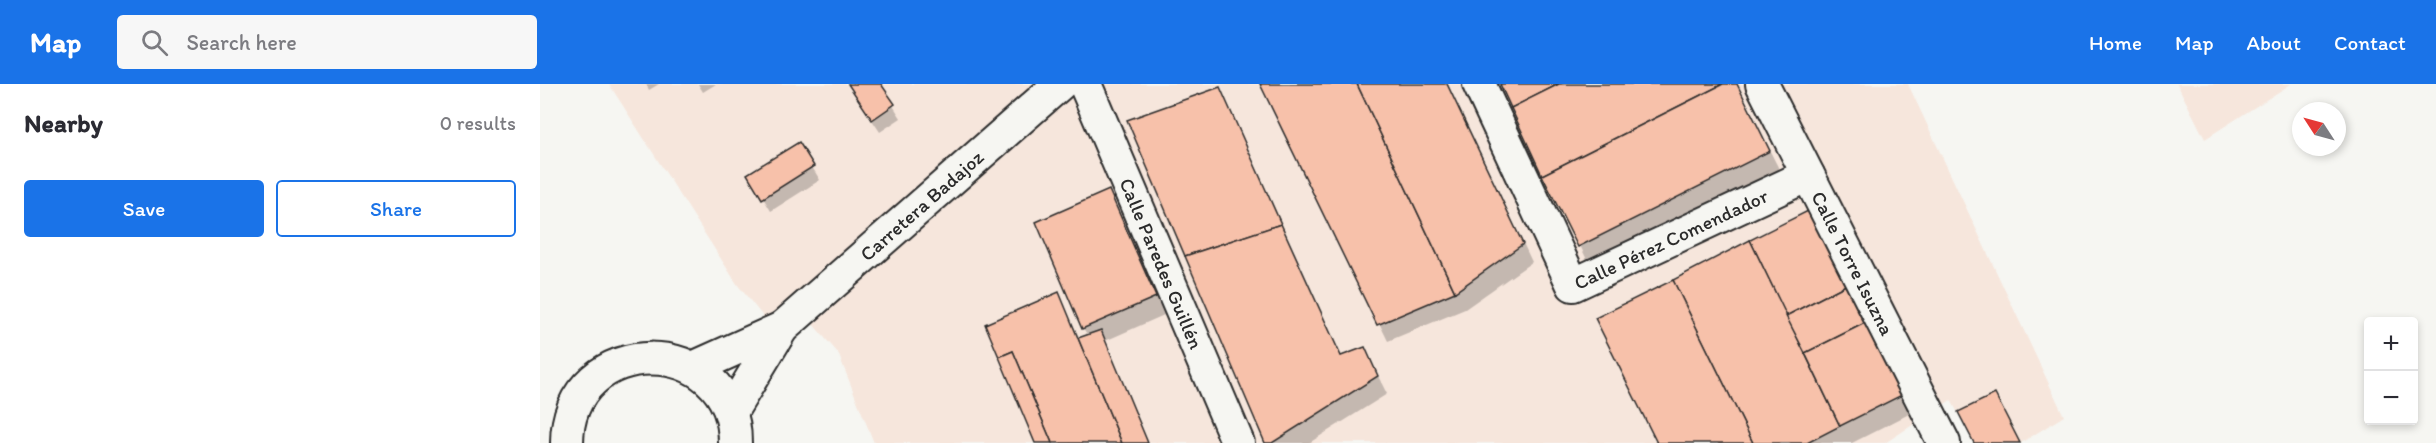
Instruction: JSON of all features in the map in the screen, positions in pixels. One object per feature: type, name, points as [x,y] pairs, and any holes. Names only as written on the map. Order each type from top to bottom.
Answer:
[{"type":"street","name":"Carretera Badajoz","points":[[693,368],[782,328],[1060,84]]},
{"type":"street","name":"Calle Paredes Guillén","points":[[1085,84],[1238,443]]},
{"type":"street","name":"Calle Pérez Comendador","points":[[1479,84],[1573,285],[1808,175]]},
{"type":"street","name":"Calle Torre Isuzna","points":[[1761,84],[1944,443]]},
{"type":"street","name":"Carretera Badajoz","points":[[731,412],[782,328]]},
{"type":"street","points":[[567,443],[572,412],[587,387],[609,368],[637,358],[666,358],[693,368],[716,387],[731,412],[735,443]]},
{"type":"shaded area","points":[[609,84],[1908,84],[2064,416],[2021,443],[1974,443],[1951,400],[1885,443],[874,443],[838,353],[798,307],[773,329],[737,284]]},
{"type":"shaded area","points":[[2177,84],[2291,84],[2205,139]]},
{"type":"building","points":[[848,84],[881,84],[895,104],[872,120]]},
{"type":"building","points":[[1260,84],[1357,84],[1455,292],[1377,325]]},
{"type":"building","points":[[1357,84],[1447,84],[1523,244],[1455,292]]},
{"type":"building","points":[[1500,84],[1559,84],[1511,108]]},
{"type":"building","points":[[1559,84],[1723,84],[1542,175],[1511,108]]},
{"type":"building","points":[[1723,84],[1737,84],[1770,151],[1578,247],[1542,175]]},
{"type":"building","points":[[1220,87],[1281,224],[1185,256],[1127,120]]},
{"type":"building","points":[[799,142],[814,166],[762,199],[747,174]]},
{"type":"building","points":[[1109,190],[1156,297],[1082,329],[1036,222]]},
{"type":"building","points":[[1810,210],[1846,285],[1786,316],[1750,240]]},
{"type":"building","points":[[1281,224],[1341,356],[1365,347],[1378,376],[1272,443],[1265,443],[1185,256]]},
{"type":"building","points":[[1750,240],[1840,426],[1807,443],[1753,443],[1673,280]]},
{"type":"building","points":[[1673,280],[1753,443],[1657,443],[1595,318]]},
{"type":"building","points":[[1846,285],[1865,323],[1805,353],[1786,316]]},
{"type":"building","points":[[1059,292],[1122,443],[1052,443],[1013,351],[999,357],[985,324]]},
{"type":"building","points":[[1865,323],[1902,395],[1840,426],[1805,353]]},
{"type":"building","points":[[1101,330],[1148,443],[1122,443],[1078,338]]},
{"type":"building","points":[[1013,351],[1052,443],[1035,443],[999,357]]},
{"type":"building","points":[[1995,394],[2020,443],[1974,443],[1958,412]]}]
